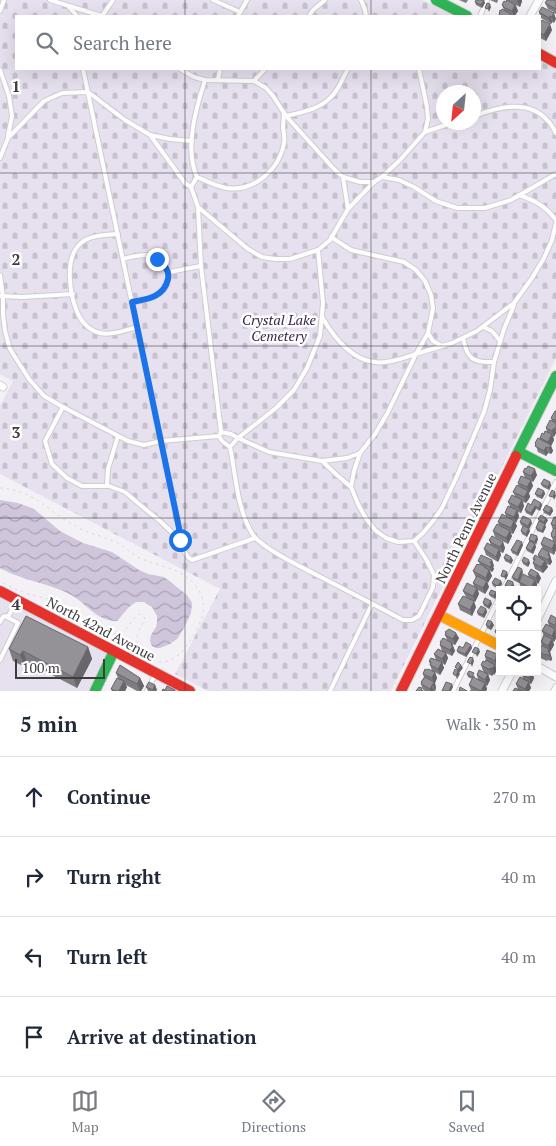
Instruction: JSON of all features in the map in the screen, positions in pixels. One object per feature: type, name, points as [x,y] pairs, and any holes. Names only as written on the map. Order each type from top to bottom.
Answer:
[{"type":"street","points":[[437,0],[465,15]]},
{"type":"street","points":[[530,15],[538,0]]},
{"type":"street","points":[[541,55],[556,63]]},
{"type":"street","name":"North Penn Avenue","points":[[401,691],[556,376]]},
{"type":"street","points":[[519,452],[556,471]]},
{"type":"street","points":[[541,612],[556,581]]},
{"type":"street","name":"North 42nd Avenue","points":[[0,591],[190,691]]},
{"type":"street","points":[[439,615],[496,644]]},
{"type":"street","points":[[95,691],[114,651]]},
{"type":"street","points":[[541,668],[556,676]]},
{"type":"street","points":[[502,691],[510,676]]},
{"type":"lane","points":[[0,11],[4,0]]},
{"type":"lane","points":[[50,0],[98,15]]},
{"type":"lane","points":[[103,15],[113,0]]},
{"type":"lane","points":[[213,0],[239,14],[246,0]]},
{"type":"lane","points":[[309,15],[325,0]]},
{"type":"lane","points":[[361,0],[366,15]]},
{"type":"lane","points":[[480,15],[487,0]]},
{"type":"lane","points":[[67,6],[76,15]]},
{"type":"lane","points":[[0,70],[9,96],[12,116],[8,138],[0,158]]},
{"type":"lane","points":[[84,70],[180,540],[187,556],[192,560],[255,538]]},
{"type":"lane","points":[[182,70],[194,77],[205,80],[254,81],[266,88],[285,114],[343,177],[360,182],[374,182]]},
{"type":"lane","points":[[218,80],[220,70]]},
{"type":"lane","points":[[254,81],[264,70]]},
{"type":"lane","points":[[285,114],[318,108],[333,95],[347,70]]},
{"type":"lane","points":[[198,207],[248,249],[262,257],[290,259],[318,250],[332,237],[348,209],[374,182],[382,178],[400,160],[425,132],[428,119],[418,70]]},
{"type":"lane","points":[[205,80],[199,97],[191,146],[194,170],[197,177],[210,183],[226,188],[243,188],[256,183],[268,173],[280,158],[285,141],[283,126],[285,114]]},
{"type":"lane","points":[[8,138],[44,101],[62,92],[88,92],[125,120],[150,135],[192,141]]},
{"type":"lane","points":[[481,114],[507,107],[537,111],[547,119],[556,133]]},
{"type":"lane","points":[[425,132],[436,128]]},
{"type":"lane","points":[[150,135],[185,183],[191,187],[198,207],[201,266],[220,434],[222,441],[230,447],[242,508],[255,538],[284,558],[403,620],[412,620],[419,616],[433,588],[434,575],[414,541]]},
{"type":"lane","points":[[382,178],[399,180],[436,201],[457,208],[485,208],[511,200],[556,174]]},
{"type":"lane","points":[[191,187],[197,177]]},
{"type":"lane","points":[[343,177],[348,209]]},
{"type":"lane","points":[[322,461],[351,487],[365,516],[375,530],[386,538],[398,542],[414,541],[434,522],[457,476],[484,412],[490,390],[494,362],[514,303],[532,278],[552,240],[556,221],[549,211],[535,201],[519,195]]},
{"type":"lane","points":[[118,234],[96,237],[82,242],[74,251],[70,266],[72,294],[80,318],[89,328],[101,334],[115,333],[137,327]]},
{"type":"lane","points":[[332,237],[352,250],[404,262],[416,270],[426,281],[433,308],[428,332],[387,414],[375,434],[360,453],[351,487]]},
{"type":"lane","points":[[230,447],[294,390],[307,368],[320,336],[322,317],[323,303],[318,250]]},
{"type":"lane","points":[[123,259],[148,255],[157,259],[168,272],[167,282],[163,291],[154,297],[132,302]]},
{"type":"lane","points":[[168,272],[201,266]]},
{"type":"lane","points":[[0,275],[5,331],[10,349],[29,379],[44,396],[128,441],[144,445],[161,441],[230,434],[269,452],[322,461],[347,458],[360,453]]},
{"type":"lane","points":[[2,296],[72,294]]},
{"type":"lane","points":[[322,317],[340,342],[356,357],[374,362],[393,361],[463,338],[483,327],[514,303]]},
{"type":"lane","points":[[483,327],[492,331],[500,341]]},
{"type":"lane","points":[[428,332],[433,341],[442,346]]},
{"type":"lane","points":[[463,338],[465,348],[471,357],[481,362],[494,362]]},
{"type":"lane","points":[[63,407],[45,441],[52,464],[66,478],[82,486],[107,486],[125,492],[160,520],[180,540]]},
{"type":"lane","points":[[107,486],[108,469],[118,436]]},
{"type":"lane","points":[[505,586],[556,482]]},
{"type":"lane","points":[[8,617],[17,600]]},
{"type":"lane","points":[[330,691],[372,604]]},
{"type":"lane","points":[[453,691],[496,604]]},
{"type":"lane","points":[[0,622],[4,616],[18,625],[0,660]]},
{"type":"lane","points":[[147,691],[156,673]]},
{"type":"lane","points":[[554,691],[556,686]]},
{"type":"path","points":[[0,488],[18,490],[27,494],[40,501],[74,526],[115,542],[142,559],[183,574],[201,594],[203,614],[190,642],[182,652],[172,659],[157,662],[146,656],[137,643],[137,636],[144,619],[141,614],[135,616],[130,625],[123,631],[110,634],[93,627],[58,602],[24,593],[0,581]]},
{"type":"green space","name":"Crystal Lake Cemetery","points":[[0,0],[423,0],[452,15],[15,15],[15,70],[541,70],[541,62],[556,69],[556,358],[391,691],[208,691],[175,674],[220,589],[0,474],[0,406],[13,381],[0,374]]},
{"type":"green space","points":[[0,591],[114,651],[93,691],[0,691]]},
{"type":"water","points":[[0,500],[18,503],[34,509],[60,531],[83,543],[112,552],[148,574],[164,577],[187,595],[192,603],[191,613],[177,639],[160,648],[152,646],[150,641],[151,635],[156,627],[157,616],[152,607],[144,602],[136,602],[117,621],[111,621],[99,616],[73,596],[0,568]]},
{"type":"building","points":[[476,0],[484,0],[481,5],[475,2]]},
{"type":"building","points":[[507,0],[515,5],[512,11],[502,5]]},
{"type":"building","points":[[547,0],[556,1],[556,9],[545,3]]},
{"type":"building","points":[[487,3],[490,4],[488,9],[485,8]]},
{"type":"building","points":[[542,7],[554,13],[552,17],[550,16],[549,18],[539,12]]},
{"type":"building","points":[[502,9],[511,14],[499,15]]},
{"type":"building","points":[[542,20],[550,24],[544,35],[541,34]]},
{"type":"building","points":[[556,411],[556,421],[551,418]]},
{"type":"building","points":[[550,420],[556,423],[556,429],[554,428],[552,431],[546,428]]},
{"type":"building","points":[[545,431],[552,434],[548,442],[540,438]]},
{"type":"building","points":[[538,438],[551,445],[549,448],[546,447],[544,451],[535,446]]},
{"type":"building","points":[[528,466],[535,469],[531,476],[523,472]]},
{"type":"building","points":[[521,476],[531,480],[527,487],[518,483]]},
{"type":"building","points":[[544,479],[550,482],[548,487],[541,484]]},
{"type":"building","points":[[517,485],[528,491],[524,497],[513,492]]},
{"type":"building","points":[[538,488],[544,491],[541,496],[535,494]]},
{"type":"building","points":[[552,490],[555,492],[553,497],[549,496]]},
{"type":"building","points":[[512,495],[522,500],[518,507],[508,502]]},
{"type":"building","points":[[534,499],[541,503],[539,508],[535,506],[531,513],[525,510],[528,503],[531,505]]},
{"type":"building","points":[[546,505],[552,508],[549,513],[543,510]]},
{"type":"building","points":[[508,506],[517,510],[514,517],[505,513]]},
{"type":"building","points":[[502,514],[514,521],[511,528],[498,522]]},
{"type":"building","points":[[541,515],[546,518],[544,522],[538,519]]},
{"type":"building","points":[[523,516],[531,520],[528,526],[520,522]]},
{"type":"building","points":[[554,517],[556,517],[556,526],[551,524]]},
{"type":"building","points":[[539,521],[545,524],[542,531],[536,528]]},
{"type":"building","points":[[497,524],[510,531],[506,538],[493,531]]},
{"type":"building","points":[[523,526],[529,528],[526,534],[521,531]]},
{"type":"building","points":[[554,528],[556,529],[556,537],[554,538],[551,534]]},
{"type":"building","points":[[531,534],[537,536],[535,542],[529,540]]},
{"type":"building","points":[[492,536],[503,542],[500,547],[490,542],[489,540]]},
{"type":"building","points":[[544,537],[555,542],[552,549],[541,544]]},
{"type":"building","points":[[517,540],[522,542],[517,553],[511,550]]},
{"type":"building","points":[[530,541],[535,544],[531,551],[526,548]]},
{"type":"building","points":[[487,543],[499,549],[496,557],[484,549]]},
{"type":"building","points":[[542,548],[549,552],[548,560],[538,555]]},
{"type":"building","points":[[506,554],[511,557],[510,561],[504,558]]},
{"type":"building","points":[[481,555],[492,560],[490,567],[478,561]]},
{"type":"building","points":[[535,555],[545,561],[541,567],[533,563]]},
{"type":"building","points":[[524,557],[529,560],[527,564],[522,561]]},
{"type":"building","points":[[477,564],[489,570],[486,578],[473,571]]},
{"type":"building","points":[[518,567],[522,569],[518,580],[512,577]]},
{"type":"building","points":[[531,569],[538,573],[536,578],[528,574]]},
{"type":"building","points":[[503,570],[507,572],[504,577],[501,576]]},
{"type":"building","points":[[523,574],[535,580],[532,586],[519,582]]},
{"type":"building","points":[[477,576],[487,581],[483,588],[473,583]]},
{"type":"building","points":[[495,578],[501,581],[498,586],[492,583]]},
{"type":"building","points":[[508,580],[513,582],[512,586],[505,585]]},
{"type":"building","points":[[467,583],[477,588],[473,596],[463,591]]},
{"type":"building","points":[[491,590],[496,592],[494,596],[489,594]]},
{"type":"building","points":[[463,596],[474,601],[470,610],[458,604]]},
{"type":"building","points":[[485,598],[491,601],[488,606],[483,603]]},
{"type":"building","points":[[481,606],[486,609],[483,615],[477,612]]},
{"type":"building","points":[[551,615],[556,618],[556,626],[548,622]]},
{"type":"building","points":[[26,616],[88,647],[73,677],[23,651],[20,655],[9,649]]},
{"type":"building","points":[[488,620],[492,622],[490,627],[486,625]]},
{"type":"building","points":[[546,624],[555,629],[552,636],[542,631]]},
{"type":"building","points":[[449,629],[456,633],[453,639],[445,635],[445,632]]},
{"type":"building","points":[[544,635],[552,639],[548,646],[541,642]]},
{"type":"building","points":[[443,638],[452,643],[451,645],[453,646],[450,650],[440,645]]},
{"type":"building","points":[[466,642],[471,645],[465,654],[457,651],[459,646],[463,648]]},
{"type":"building","points":[[541,645],[549,649],[549,656],[541,653]]},
{"type":"building","points":[[475,647],[479,649],[476,654],[472,652]]},
{"type":"building","points":[[438,649],[446,653],[442,659],[434,654]]},
{"type":"building","points":[[487,650],[496,654],[495,661],[485,656]]},
{"type":"building","points":[[470,657],[473,658],[471,664],[467,662]]},
{"type":"building","points":[[431,658],[442,662],[438,669],[430,665],[431,662],[429,661]]},
{"type":"building","points":[[486,660],[495,665],[492,669],[490,668],[490,670],[481,665]]},
{"type":"building","points":[[458,662],[461,665],[458,670],[455,667]]},
{"type":"building","points":[[120,665],[140,678],[137,684],[116,673]]},
{"type":"building","points":[[425,669],[435,672],[432,678],[423,674]]},
{"type":"building","points":[[455,669],[458,671],[456,676],[453,674]]},
{"type":"building","points":[[479,670],[488,674],[485,680],[477,675]]},
{"type":"building","points":[[469,671],[474,673],[472,677],[467,674]]},
{"type":"building","points":[[425,677],[434,682],[430,689],[421,684]]},
{"type":"building","points":[[473,677],[485,683],[481,691],[469,685]]},
{"type":"building","points":[[520,677],[529,682],[525,689],[516,684]]},
{"type":"building","points":[[117,678],[124,681],[119,691],[111,689]]},
{"type":"building","points":[[149,682],[155,685],[153,690],[146,687]]},
{"type":"building","points":[[446,682],[452,684],[449,691],[442,691]]},
{"type":"building","points":[[167,686],[175,690],[175,691],[162,691]]},
{"type":"building","points":[[460,687],[467,691],[459,691]]},
{"type":"traffic: fast","points":[[436,0],[465,15]]},
{"type":"traffic: fast","points":[[516,456],[556,376]]},
{"type":"traffic: fast","points":[[519,452],[556,471]]},
{"type":"traffic: fast","points":[[95,691],[114,651]]},
{"type":"traffic: slow","points":[[439,615],[496,644]]},
{"type":"traffic: jam","points":[[541,55],[556,63]]},
{"type":"traffic: jam","points":[[401,691],[516,456]]},
{"type":"traffic: jam","points":[[0,591],[190,691]]},
{"type":"route","points":[[157,259],[168,272],[167,282],[163,291],[154,297],[132,302],[180,540]]}]
